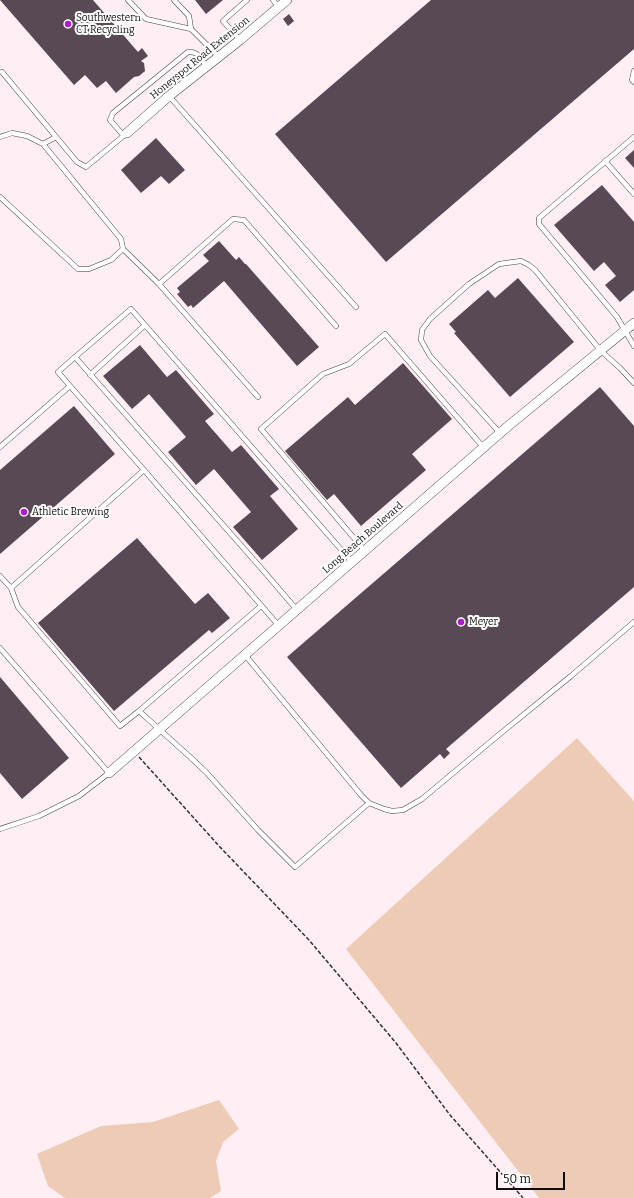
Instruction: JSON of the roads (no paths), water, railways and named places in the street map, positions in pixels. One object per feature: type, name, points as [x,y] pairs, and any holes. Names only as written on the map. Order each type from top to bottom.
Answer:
[{"type":"street","name":"Honeyspot Road Extension","points":[[125,135],[169,96],[240,40],[276,4],[287,0]]},
{"type":"street","name":"Long Beach Boulevard","points":[[109,774],[500,433],[634,323]]},
{"type":"lane","points":[[128,0],[146,19],[191,29],[219,57]]},
{"type":"lane","points":[[174,0],[189,16],[191,29]]},
{"type":"lane","points":[[240,40],[223,21],[247,0]]},
{"type":"lane","points":[[2,72],[78,162],[86,167],[125,135],[110,120],[113,113],[188,52],[197,54],[208,66]]},
{"type":"lane","points":[[634,71],[632,80],[634,82]]},
{"type":"lane","points":[[169,96],[356,307]]},
{"type":"lane","points":[[0,137],[12,133],[20,134],[43,144],[121,240],[123,249],[159,284],[258,397]]},
{"type":"lane","points":[[43,144],[56,137]]},
{"type":"lane","points":[[634,137],[539,218],[538,224],[617,317],[634,346]]},
{"type":"lane","points":[[606,161],[634,194]]},
{"type":"lane","points":[[0,197],[78,269],[89,269],[111,260],[123,249]]},
{"type":"lane","points":[[159,284],[233,219],[244,220],[336,326]]},
{"type":"lane","points":[[500,433],[430,356],[421,340],[422,330],[430,319],[469,284],[499,264],[521,261],[535,270],[601,351],[634,383]]},
{"type":"lane","points":[[279,626],[58,372],[75,357],[131,309],[352,562]]},
{"type":"lane","points":[[90,375],[145,324]]},
{"type":"lane","points":[[365,551],[261,430],[323,374],[349,364],[385,334],[484,448]]},
{"type":"lane","points":[[75,357],[297,610]]},
{"type":"lane","points":[[0,446],[70,386]]},
{"type":"lane","points":[[11,588],[144,470]]},
{"type":"lane","points":[[0,576],[11,588],[18,607],[120,726],[262,606]]},
{"type":"lane","points":[[245,655],[369,803],[392,811],[403,810],[422,799],[634,622]]},
{"type":"lane","points":[[0,648],[109,774],[79,796],[39,816],[0,829]]},
{"type":"lane","points":[[139,711],[190,756],[258,830],[295,867],[369,803]]},
{"type":"place","name":"Southwestern CT Recycling","points":[[68,24]]},
{"type":"place","name":"Athletic Brewing","points":[[24,512]]},
{"type":"place","name":"Meyer","points":[[461,622]]}]
